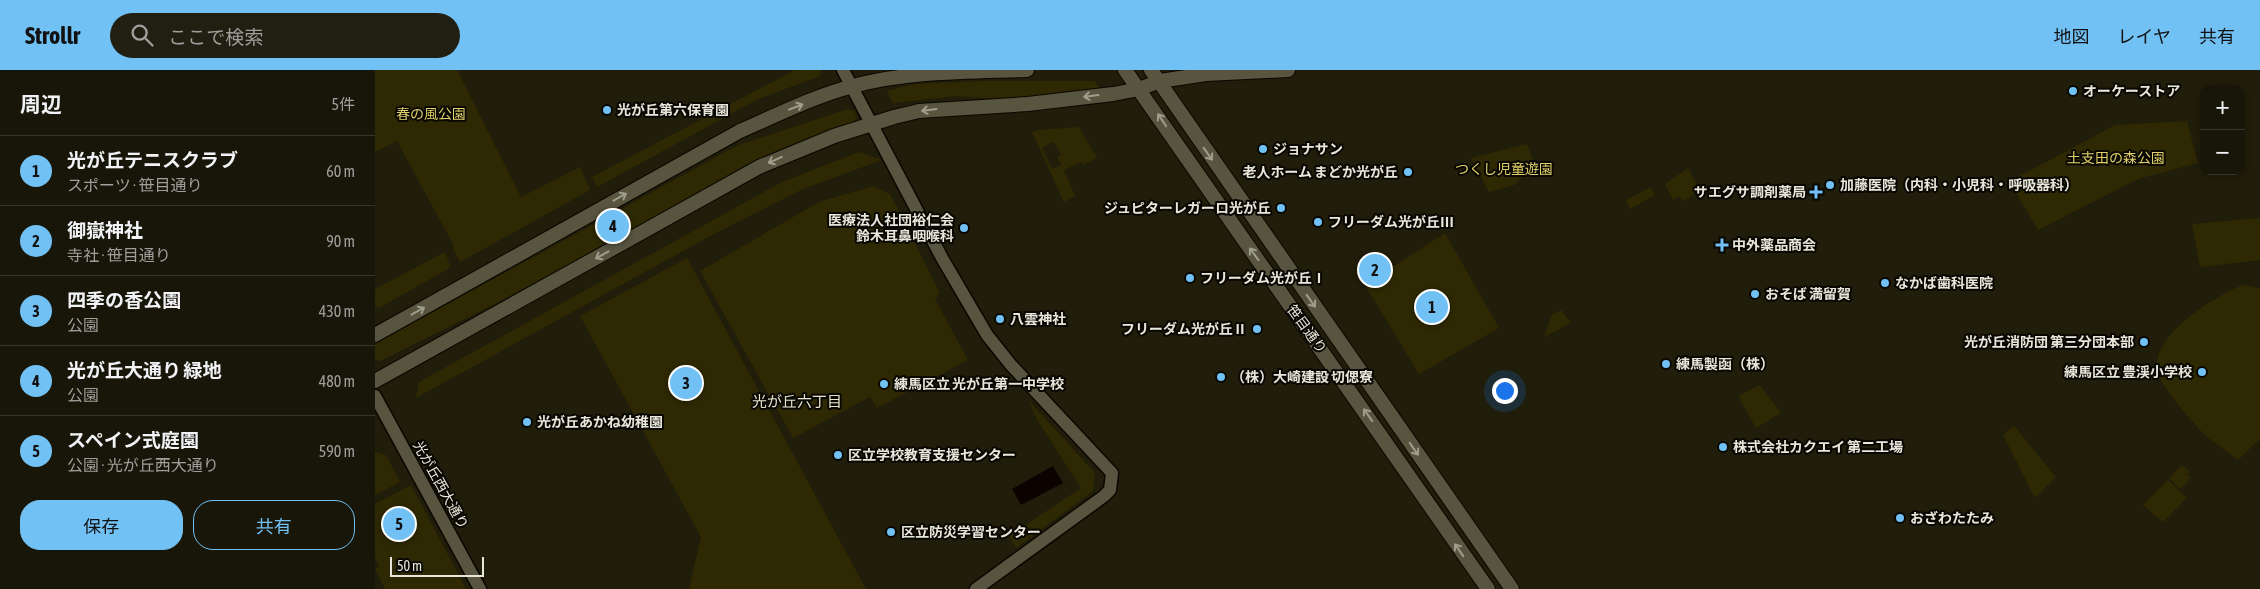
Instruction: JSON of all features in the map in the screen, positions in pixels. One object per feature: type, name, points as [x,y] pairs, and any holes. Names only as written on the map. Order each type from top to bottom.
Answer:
[{"type":"main road","points":[[375,335],[740,130],[852,86],[929,72],[1027,70]]},
{"type":"main road","points":[[1127,70],[1160,82]]},
{"type":"main road","name":"笹目通り","points":[[1127,70],[1488,589]]},
{"type":"main road","name":"笹目通り","points":[[1151,70],[1512,589]]},
{"type":"main road","points":[[375,381],[759,167],[834,136],[919,111],[1028,104],[1139,89],[1160,82],[1206,74],[1288,70]]},
{"type":"street","points":[[843,70],[942,258],[987,335],[1011,365],[1112,473],[1110,490],[1104,496],[976,589]]},
{"type":"street","name":"光が丘西大通り","points":[[375,396],[480,589]]},
{"type":"green space","name":"春の風公園","points":[[375,70],[457,70],[521,197],[580,167],[590,190],[460,262],[452,247],[454,246],[397,141],[375,152]]},
{"type":"green space","points":[[795,70],[822,70],[820,76],[756,100],[597,187],[592,177]]},
{"type":"green space","points":[[982,81],[1095,81],[1100,91],[1072,95],[998,99],[956,96],[893,103],[887,91],[913,84]]},
{"type":"green space","points":[[848,109],[854,111],[857,118],[851,124],[807,139],[743,169],[493,305],[380,361],[375,360],[375,344],[738,145]]},
{"type":"green space","name":"土支田の森公園","points":[[2187,121],[2198,163],[2138,179],[2038,230],[2012,186],[2014,179],[2115,125]]},
{"type":"green space","points":[[1079,127],[1097,158],[1083,165],[1081,162],[1064,170],[1075,196],[1064,202],[1032,132]],"holes":[[[1054,142],[1061,155],[1057,157],[1061,165],[1052,169],[1042,148]]]},
{"type":"green space","name":"つくし児童遊園","points":[[1527,144],[1535,166],[1514,185],[1489,192],[1471,158]]},
{"type":"green space","points":[[859,152],[882,160],[803,189],[714,234],[416,398],[419,382],[782,182]]},
{"type":"green space","points":[[1688,168],[1698,187],[1693,193],[1694,195],[1683,201],[1680,196],[1673,200],[1665,184]]},
{"type":"green space","points":[[873,186],[890,194],[940,293],[935,299],[968,360],[877,408],[870,397],[793,438],[700,271],[819,202]]},
{"type":"green space","points":[[1651,187],[1655,195],[1630,209],[1626,200]]},
{"type":"green space","points":[[2260,218],[2260,260],[2200,267],[2192,224]]},
{"type":"green space","points":[[1445,233],[1499,328],[1419,374],[1365,285],[1392,271],[1391,268]]},
{"type":"green space","points":[[445,252],[450,265],[448,269],[379,308],[375,306],[375,289]]},
{"type":"green space","points":[[687,258],[866,589],[689,589],[701,537],[580,316]]},
{"type":"green space","name":"練馬区立 豊渓小学校","points":[[2243,285],[2260,288],[2260,439],[2238,460],[2207,437],[2179,406],[2165,387],[2158,373],[2158,359],[2163,345],[2186,319],[2217,298]]},
{"type":"green space","points":[[1561,310],[1571,323],[1544,337],[1552,314]]},
{"type":"green space","points":[[1760,385],[1781,413],[1756,428],[1738,396]]},
{"type":"green space","points":[[1029,401],[1095,473],[1093,491],[1016,548],[1009,536],[1081,488],[1036,418]]},
{"type":"green space","points":[[2014,426],[2056,477],[2035,498],[2003,435]]},
{"type":"green space","points":[[375,452],[386,455],[400,482],[375,495]]},
{"type":"green space","points":[[2182,465],[2190,472],[2187,475],[2191,478],[2180,489],[2169,478]]},
{"type":"green space","points":[[2168,480],[2187,498],[2163,522],[2143,505]]},
{"type":"green space","points":[[411,485],[466,589],[385,589],[375,569],[379,566],[375,558],[375,504]]},
{"type":"shaded area","points":[[1053,466],[1063,483],[1021,505],[1012,489]]},
{"type":"place","name":"オーケーストア","points":[[2073,91]]},
{"type":"place","name":"光が丘第六保育園","points":[[607,110]]},
{"type":"place","name":"ジョナサン","points":[[1263,149]]},
{"type":"place","name":"老人ホーム まどか光が丘","points":[[1408,172]]},
{"type":"place","name":"加藤医院（内科・小児科・呼吸器科）","points":[[1830,185]]},
{"type":"place","name":"サエグサ調剤薬局","points":[[1816,192]]},
{"type":"place","name":"ジュピターレガーロ光が丘","points":[[1281,208]]},
{"type":"place","name":"フリーダム光が丘Ⅲ","points":[[1318,222]]},
{"type":"place","name":"光が丘大通り 緑地","points":[[613,226]]},
{"type":"place","name":"医療法人社団裕仁会 鈴木耳鼻咽喉科","points":[[964,228]]},
{"type":"place","name":"中外薬品商会","points":[[1722,245]]},
{"type":"place","name":"御嶽神社","points":[[1375,270]]},
{"type":"place","name":"フリーダム光が丘Ⅰ","points":[[1190,278]]},
{"type":"place","name":"なかば歯科医院","points":[[1885,283]]},
{"type":"place","name":"おそば 満留賀","points":[[1755,294]]},
{"type":"place","name":"光が丘テニスクラブ","points":[[1432,307]]},
{"type":"place","name":"八雲神社","points":[[1000,319]]},
{"type":"place","name":"フリーダム光が丘Ⅱ","points":[[1257,329]]},
{"type":"place","name":"光が丘消防団 第三分団本部","points":[[2144,342]]},
{"type":"place","name":"練馬製函（株）","points":[[1666,364]]},
{"type":"place","name":"練馬区立 豊渓小学校","points":[[2202,372]]},
{"type":"place","name":"（株）大崎建設 切偲寮","points":[[1221,377]]},
{"type":"place","name":"四季の香公園","points":[[686,383]]},
{"type":"place","name":"練馬区立 光が丘第一中学校","points":[[884,384]]},
{"type":"place","name":"光が丘あかね幼稚園","points":[[527,422]]},
{"type":"place","name":"株式会社カクエイ 第二工場","points":[[1723,447]]},
{"type":"place","name":"区立学校教育支援センター","points":[[838,455]]},
{"type":"place","name":"おざわたたみ","points":[[1900,518]]},
{"type":"place","name":"スペイン式庭園","points":[[399,524]]},
{"type":"place","name":"区立防災学習センター","points":[[891,532]]},
{"type":"district","name":"光が丘六丁目","points":[[797,401]]}]
